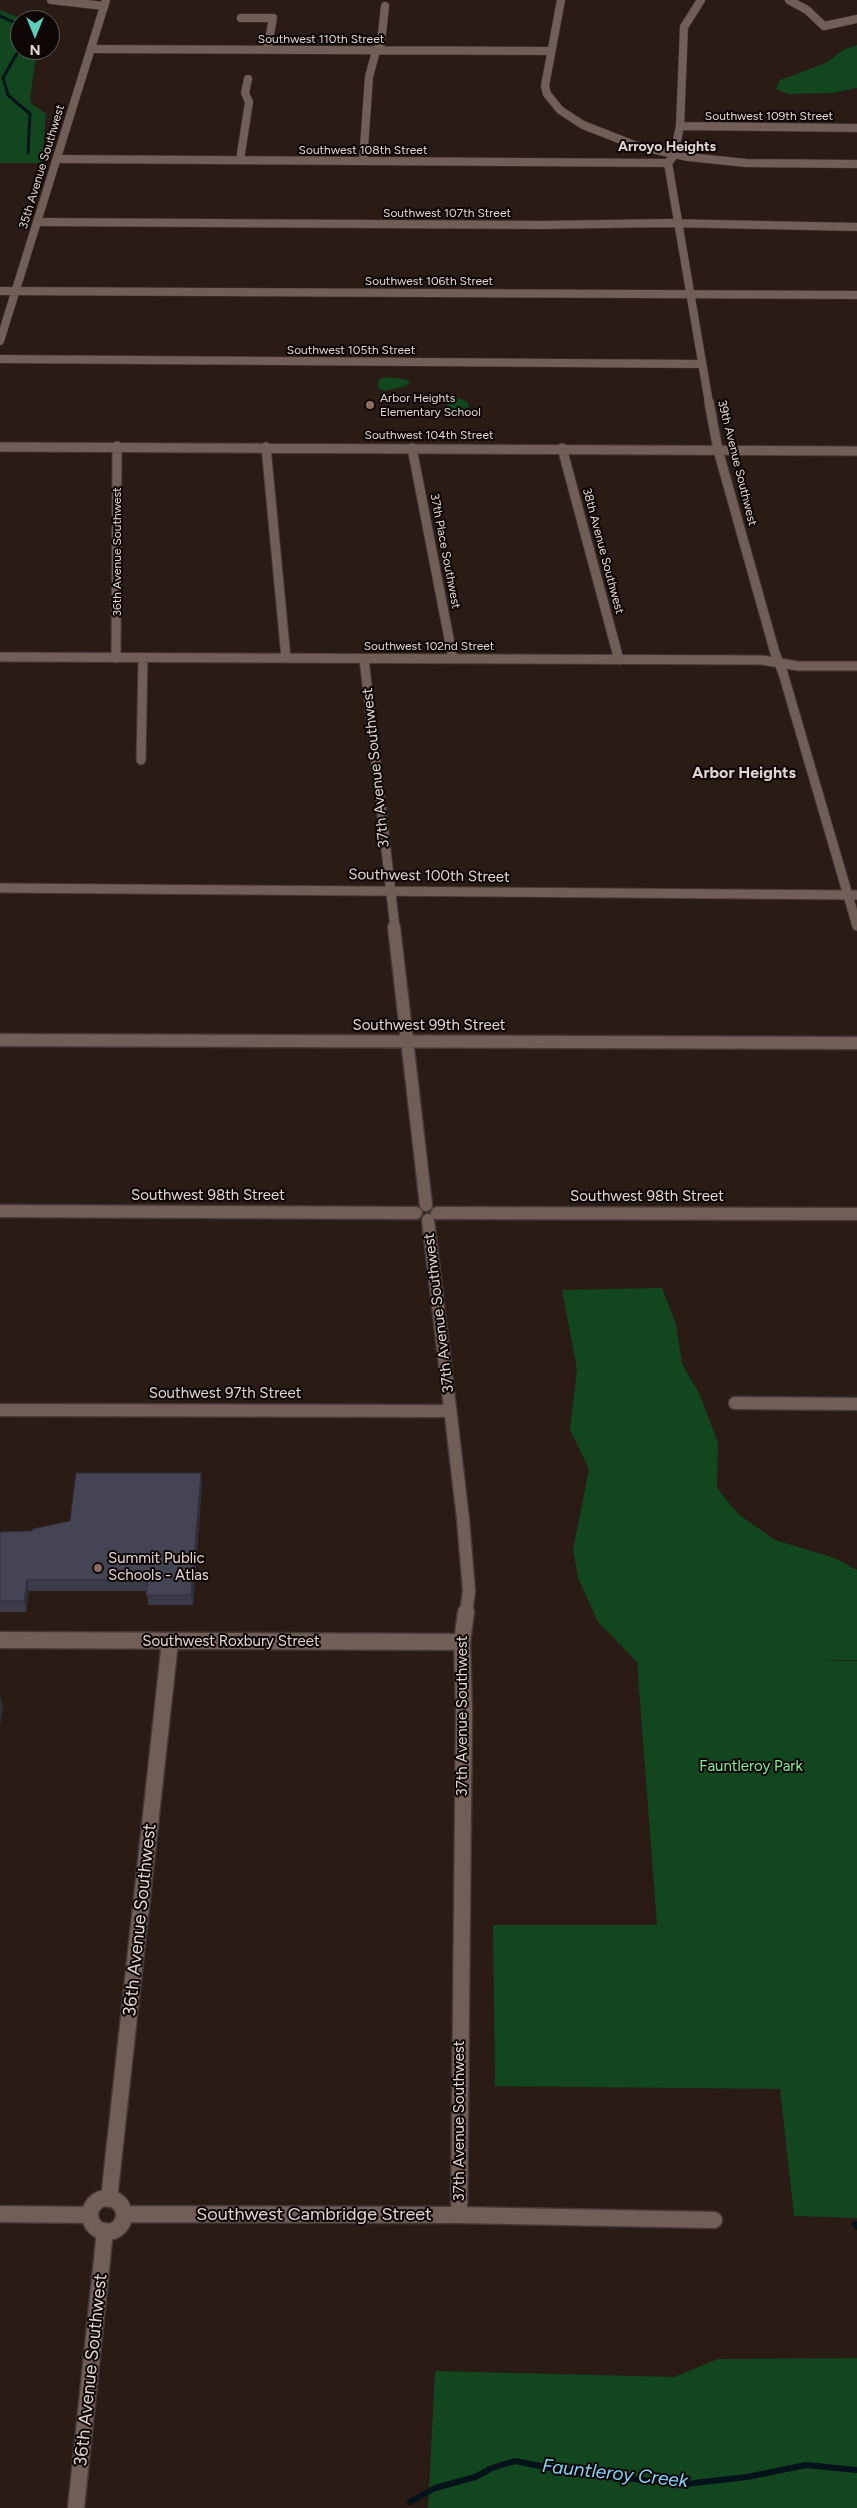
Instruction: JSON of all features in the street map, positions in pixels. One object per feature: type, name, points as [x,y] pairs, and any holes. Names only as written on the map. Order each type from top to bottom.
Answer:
[{"type":"street","points":[[51,0],[105,3]]},
{"type":"street","points":[[562,0],[550,51],[545,86],[547,94],[560,110],[598,132],[637,146],[674,155],[746,163],[857,164]]},
{"type":"street","points":[[668,163],[674,155],[680,126],[684,27],[701,0]]},
{"type":"street","points":[[789,0],[807,10],[824,26],[857,19]]},
{"type":"street","name":"35th Avenue Southwest","points":[[0,341],[105,3]]},
{"type":"street","points":[[363,161],[369,77],[373,68],[376,51],[381,44],[385,6]]},
{"type":"street","points":[[241,18],[273,18],[267,50]]},
{"type":"street","name":"Southwest 110th Street","points":[[91,48],[550,51]]},
{"type":"street","points":[[240,160],[249,102],[246,93],[248,80]]},
{"type":"street","name":"Southwest 109th Street","points":[[680,126],[857,128]]},
{"type":"street","name":"Southwest 108th Street","points":[[56,159],[668,163]]},
{"type":"street","name":"39th Avenue Southwest","points":[[668,163],[701,364],[718,450],[779,663],[853,895],[857,926]]},
{"type":"street","name":"Southwest 107th Street","points":[[37,222],[857,226]]},
{"type":"street","name":"Southwest 106th Street","points":[[0,291],[857,295]]},
{"type":"street","name":"Southwest 105th Street","points":[[0,359],[701,364]]},
{"type":"street","name":"36th Avenue Southwest","points":[[116,658],[117,446]]},
{"type":"street","name":"Southwest 104th Street","points":[[0,447],[562,448],[857,451]]},
{"type":"street","points":[[266,447],[286,658]]},
{"type":"street","name":"37th Place Southwest","points":[[412,448],[453,659]]},
{"type":"street","name":"38th Avenue Southwest","points":[[562,448],[619,660]]},
{"type":"street","name":"Southwest 102nd Street","points":[[0,657],[762,660],[779,663],[857,666]]},
{"type":"street","points":[[141,760],[143,658]]},
{"type":"street","name":"37th Avenue Southwest","points":[[364,659],[426,1205]]},
{"type":"street","name":"Southwest 100th Street","points":[[0,888],[853,895]]},
{"type":"street","name":"Southwest 99th Street","points":[[0,1040],[857,1043]]},
{"type":"street","points":[[426,1205],[435,1207],[433,1217],[420,1219],[416,1213],[419,1207],[426,1205]]},
{"type":"street","name":"Southwest 98th Street","points":[[0,1212],[416,1213]]},
{"type":"street","name":"Southwest 98th Street","points":[[433,1217],[857,1214]]},
{"type":"street","name":"37th Avenue Southwest","points":[[433,1217],[450,1411],[463,1518],[469,1591],[462,1642],[464,1717],[460,2215]]},
{"type":"street","points":[[735,1403],[857,1404]]},
{"type":"street","name":"Southwest 97th Street","points":[[0,1410],[450,1411]]},
{"type":"street","name":"Southwest Roxbury Street","points":[[0,1640],[462,1642]]},
{"type":"street","name":"36th Avenue Southwest","points":[[109,2199],[170,1642]]},
{"type":"street","points":[[109,2199],[120,2204],[124,2214],[118,2228],[105,2231],[96,2228],[90,2215],[96,2204],[109,2199]]},
{"type":"street","points":[[0,2214],[90,2215]]},
{"type":"street","name":"Southwest Cambridge Street","points":[[124,2214],[460,2215],[714,2220]]},
{"type":"street","name":"36th Avenue Southwest","points":[[76,2508],[105,2231]]},
{"type":"green space","points":[[0,10],[10,14],[10,60],[37,60],[30,99],[31,103],[46,114],[42,163],[0,163]]},
{"type":"green space","points":[[857,45],[857,88],[833,93],[788,94],[776,89],[780,80],[826,63],[843,50]]},
{"type":"green space","points":[[384,377],[405,379],[410,382],[406,386],[384,391],[378,388],[378,381]]},
{"type":"green space","points":[[457,398],[468,403],[469,416],[458,418],[452,414],[445,401]]},
{"type":"green space","name":"Fauntleroy Park","points":[[662,1288],[676,1324],[682,1364],[700,1395],[718,1443],[717,1488],[738,1514],[775,1540],[835,1558],[857,1570],[857,1660],[806,1661],[857,1661],[857,2218],[794,2216],[780,2089],[495,2086],[493,1925],[657,1925],[637,1662],[598,1622],[578,1578],[573,1550],[589,1469],[570,1430],[577,1369],[562,1290]]},
{"type":"green space","points":[[857,2358],[857,2508],[428,2508],[435,2371],[674,2377],[718,2359]]},
{"type":"building","name":"Summit Public Schools - Atlas","points":[[76,1473],[201,1473],[191,1595],[146,1595],[148,1580],[27,1580],[24,1601],[0,1601],[0,1532],[32,1531],[33,1529],[70,1521]]},
{"type":"waterway","points":[[0,16],[10,20]]},
{"type":"waterway","points":[[13,60],[3,78],[8,95],[30,114],[28,153]]},
{"type":"waterway","name":"Fauntleroy Creek","points":[[410,2502],[435,2488],[475,2477],[492,2468],[515,2461],[581,2474],[686,2484],[747,2477],[806,2465],[857,2470]]},
{"type":"place","name":"Arbor Heights Elementary School","points":[[370,405]]},
{"type":"place","name":"Summit Public Schools - Atlas","points":[[98,1568]]},
{"type":"district","name":"Arroyo Heights","points":[[667,147]]},
{"type":"district","name":"Arbor Heights","points":[[744,773]]}]
